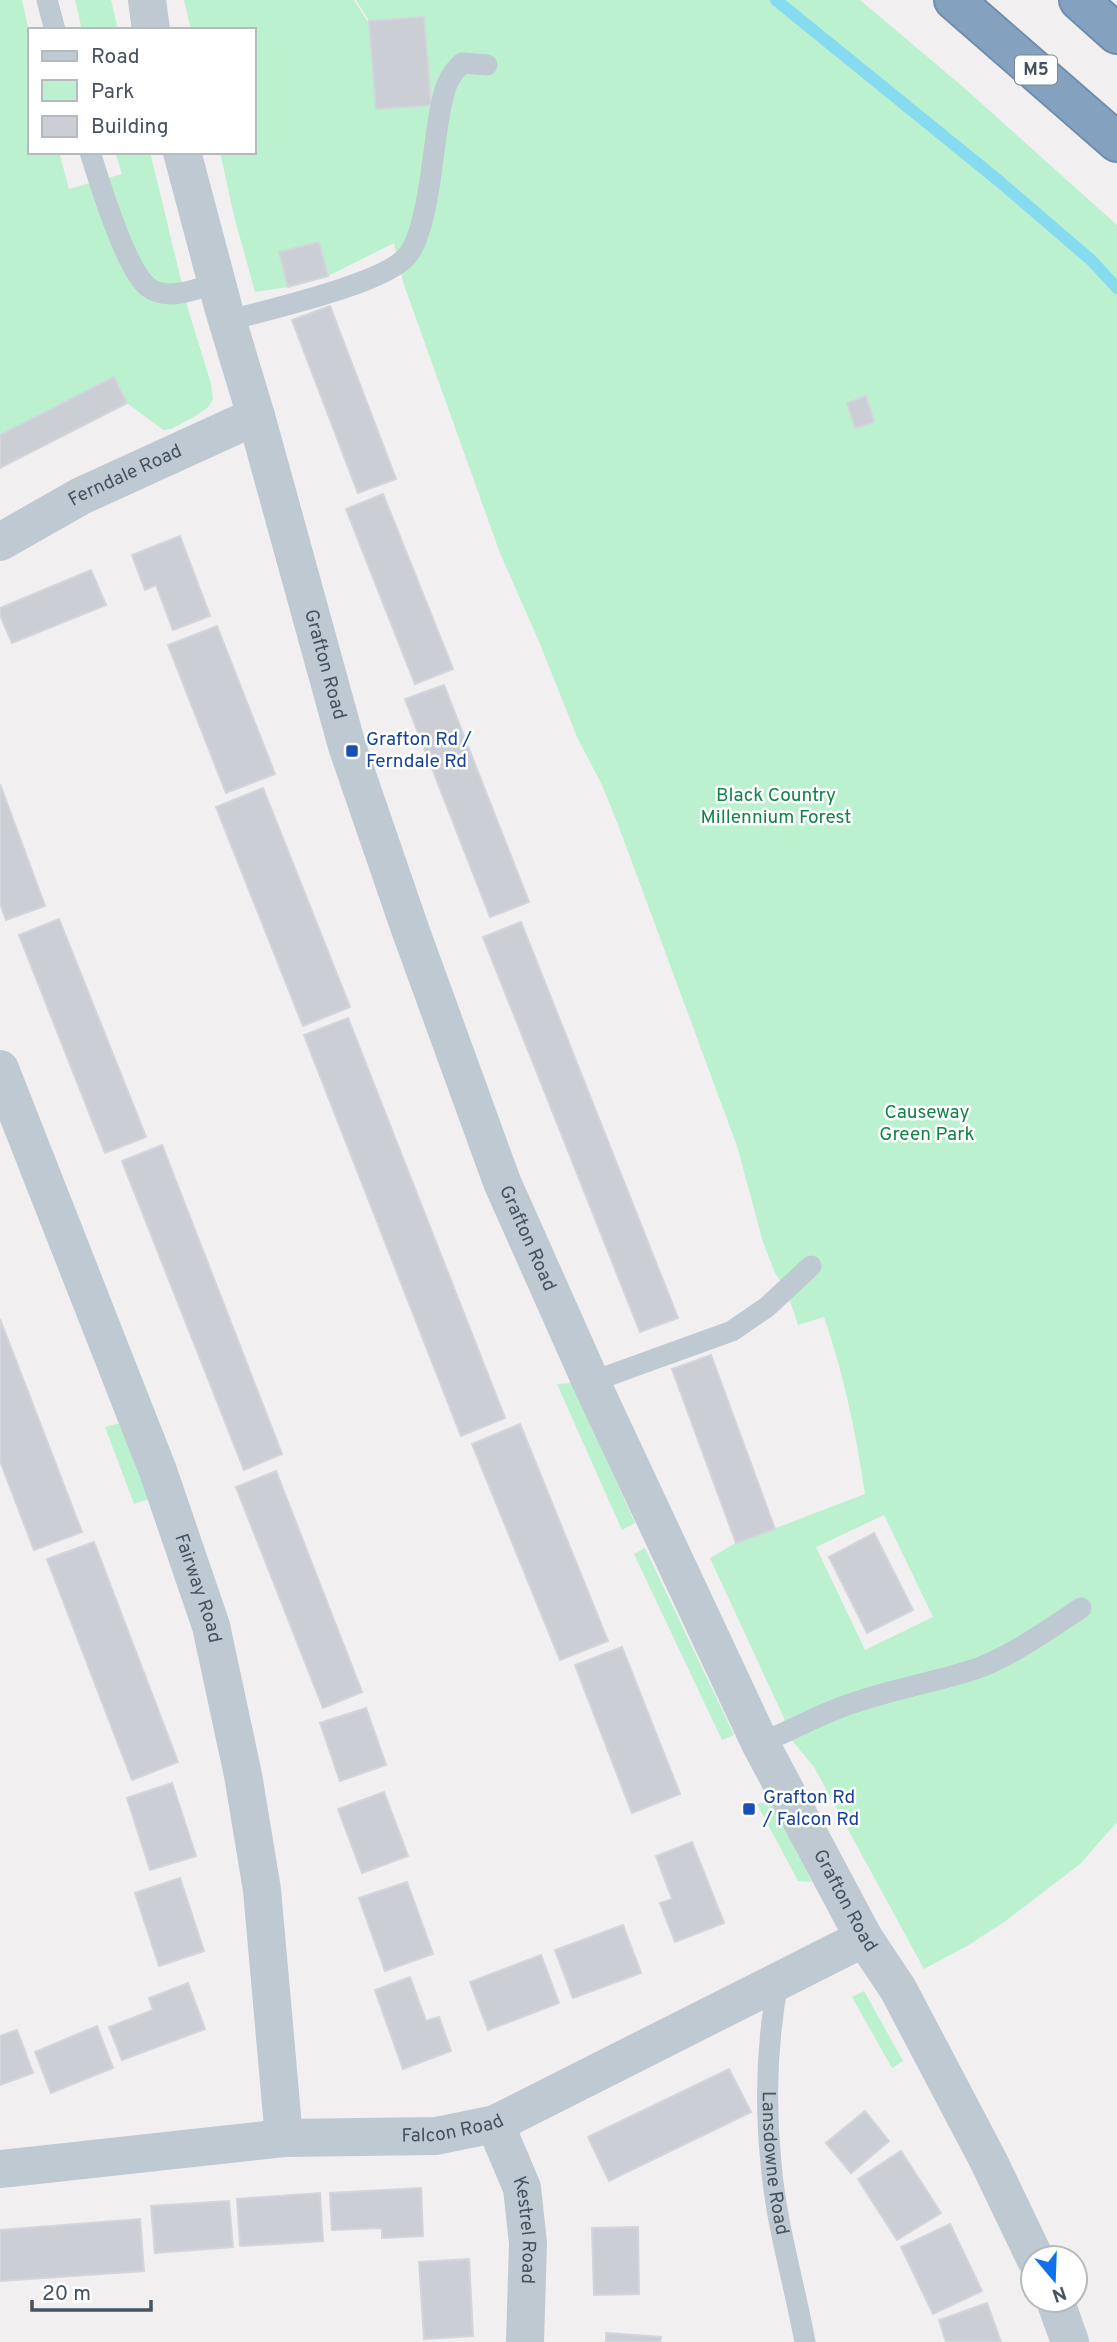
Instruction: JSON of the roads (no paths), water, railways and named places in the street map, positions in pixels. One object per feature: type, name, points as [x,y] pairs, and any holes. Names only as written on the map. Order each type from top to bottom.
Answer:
[{"type":"highway","name":"M5","points":[[954,0],[1117,142]]},
{"type":"highway","points":[[1079,0],[1117,34]]},
{"type":"street","points":[[147,0],[151,28]]},
{"type":"street","name":"Grafton Road","points":[[183,154],[216,283],[256,416],[347,746],[502,1182],[591,1382],[760,1743],[864,1938],[898,1989],[988,2160],[1028,2244]]},
{"type":"street","name":"Ferndale Road","points":[[0,542],[81,496],[256,416]]},
{"type":"street","name":"Fairway Road","points":[[0,1069],[158,1471],[211,1626],[243,1775],[261,1890],[284,2138]]},
{"type":"street","name":"Falcon Road","points":[[0,2169],[284,2138],[436,2136],[495,2124],[864,1938]]},
{"type":"street","name":"Kestrel Road","points":[[495,2124],[522,2188],[528,2243],[525,2342]]},
{"type":"street","points":[[1060,2314],[1070,2342]]},
{"type":"lane","points":[[47,0],[54,28]]},
{"type":"lane","points":[[227,321],[330,293],[393,269],[408,256],[417,236],[430,183],[447,82],[461,63],[487,65]]},
{"type":"lane","points":[[91,154],[114,225],[135,270],[149,288],[167,293],[186,292],[216,283]]},
{"type":"lane","points":[[591,1382],[732,1331],[759,1313],[811,1266]]},
{"type":"lane","points":[[760,1743],[834,1710],[913,1685],[971,1671],[1044,1633],[1081,1608]]},
{"type":"lane","name":"Lansdowne Road","points":[[778,1982],[772,2015],[768,2094],[771,2164],[782,2235],[805,2342]]},
{"type":"waterway","points":[[776,0],[999,181],[1091,260],[1117,288]]},
{"type":"place","name":"Grafton Rd / Ferndale Rd","points":[[352,751]]},
{"type":"place","name":"Grafton Rd / Falcon Rd","points":[[749,1809]]},
{"type":"park label","name":"Black Country Millennium Forest","points":[[776,807]]},
{"type":"park label","name":"Causeway Green Park","points":[[927,1124]]}]
